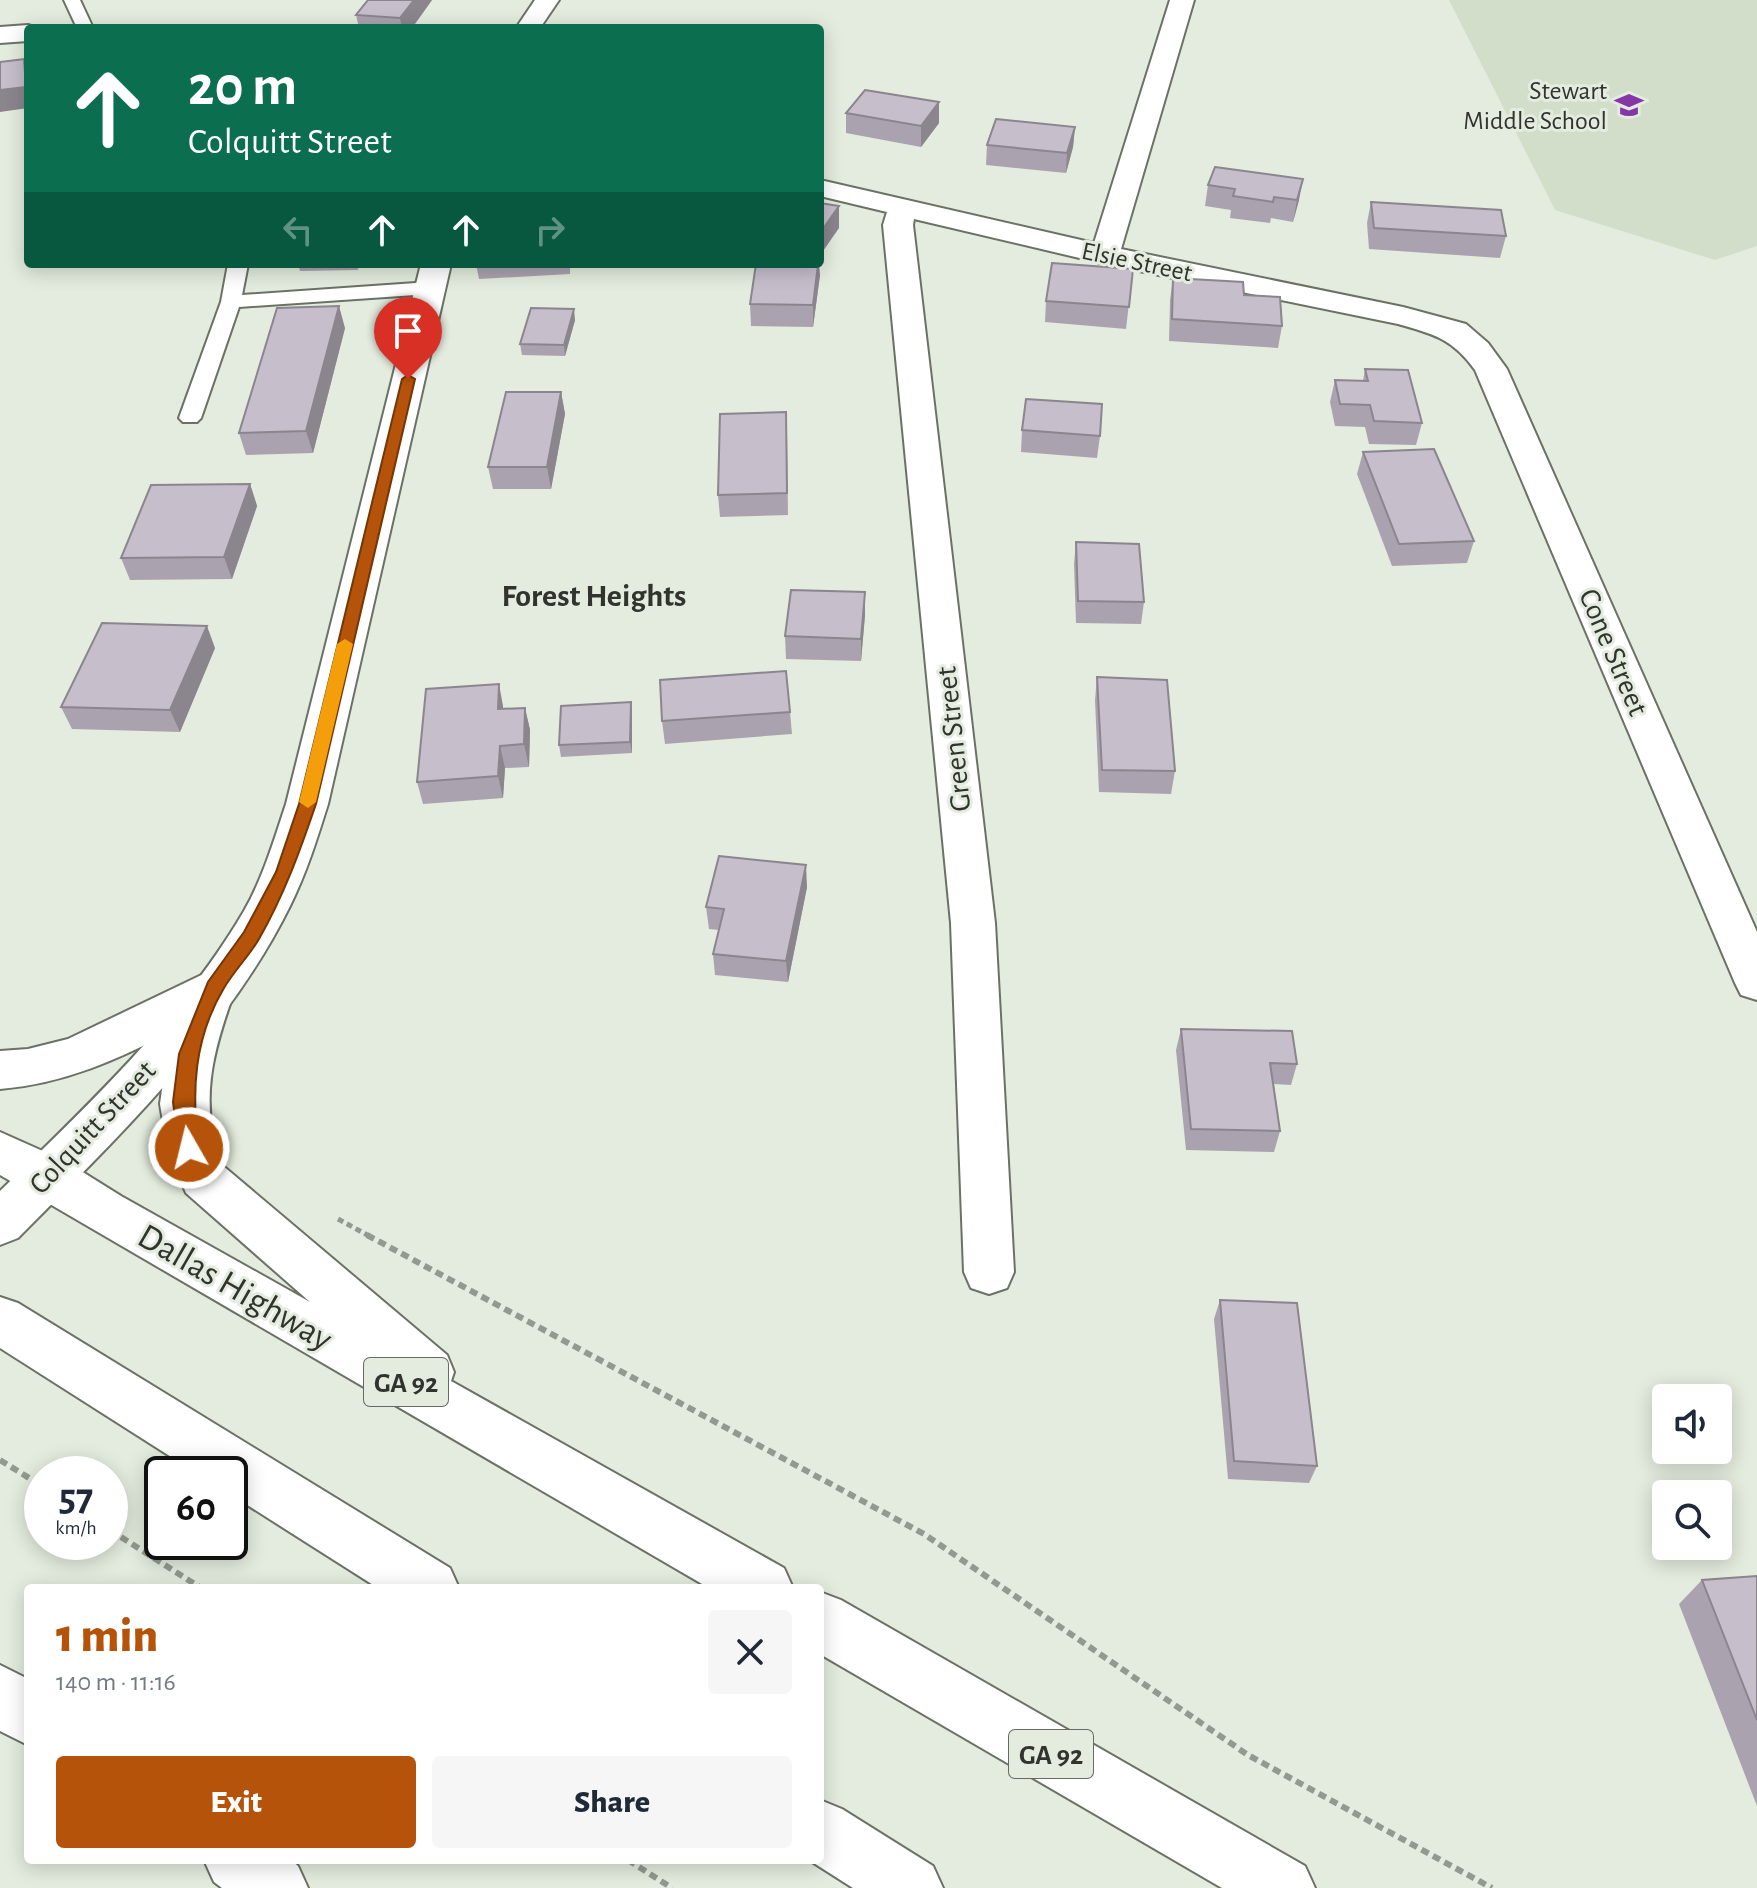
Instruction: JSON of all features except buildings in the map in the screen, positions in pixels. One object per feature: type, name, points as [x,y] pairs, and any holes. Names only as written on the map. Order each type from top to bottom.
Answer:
[{"type":"street","points":[[531,24],[547,0]]},
{"type":"street","points":[[1105,255],[1182,0]]},
{"type":"street","points":[[0,35],[24,33]]},
{"type":"street","name":"Elsie Street","points":[[824,189],[1105,255],[1403,316],[1455,331]]},
{"type":"street","name":"Green Street","points":[[903,208],[898,225],[973,923],[989,1272]]},
{"type":"street","name":"Colquitt Street","points":[[0,1223],[48,1176],[169,1045],[251,937],[285,872],[307,804],[433,276]]},
{"type":"street","name":"Cone Street","points":[[1455,331],[1477,350],[1491,369],[1757,983]]},
{"type":"street","points":[[0,1070],[56,1060],[102,1046],[214,987]]},
{"type":"street","points":[[214,987],[188,1054],[183,1102],[189,1148],[203,1178],[509,1441]]},
{"type":"street","name":"Dallas Highway","points":[[0,1152],[48,1176],[103,1211],[757,1584]]},
{"type":"street","points":[[0,1320],[424,1584]]},
{"type":"street","name":"GA 92","points":[[824,1623],[1283,1888]]},
{"type":"street","points":[[0,1695],[24,1712]]},
{"type":"street","points":[[824,1834],[911,1888]]},
{"type":"street","points":[[242,1864],[276,1888]]},
{"type":"lane","points":[[72,0],[83,24]]},
{"type":"lane","points":[[190,418],[231,302],[237,268]]},
{"type":"lane","points":[[231,302],[433,276]]},
{"type":"path","points":[[329,1214],[924,1534],[1248,1755],[1492,1888]]},
{"type":"path","points":[[0,1460],[24,1475]]},
{"type":"path","points":[[128,1541],[195,1584]]},
{"type":"path","points":[[634,1864],[672,1888]]},
{"type":"shaded area","name":"Stewart Middle School","points":[[1449,0],[1757,0],[1757,246],[1715,260],[1555,210]]},
{"type":"slow traffic","points":[[308,802],[345,644]]},
{"type":"place","name":"Stewart Middle School","points":[[1629,105]]},
{"type":"district","name":"Forest Heights","points":[[594,595]]},
{"type":"route","points":[[189,1148],[183,1102],[188,1054],[214,987],[251,937],[285,872],[307,804],[408,379]]}]
